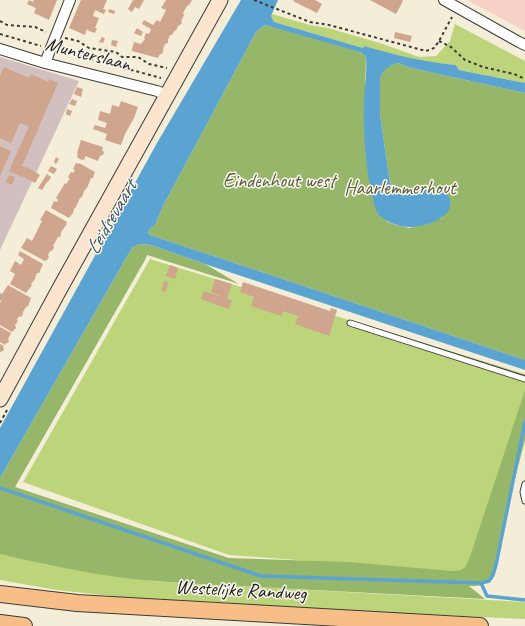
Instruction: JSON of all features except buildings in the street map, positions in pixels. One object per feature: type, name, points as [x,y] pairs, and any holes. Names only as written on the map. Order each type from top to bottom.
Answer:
[{"type":"main road","points":[[0,399],[220,0]]},
{"type":"main road","name":"Westelijke Randweg","points":[[0,594],[77,603],[480,626]]},
{"type":"main road","points":[[0,623],[24,626]]},
{"type":"street","points":[[45,63],[70,0]]},
{"type":"street","points":[[444,0],[522,44]]},
{"type":"street","name":"Munterslaan","points":[[0,49],[45,63],[167,95]]},
{"type":"lane","points":[[350,323],[525,379]]},
{"type":"lane","points":[[525,484],[523,492],[525,501]]},
{"type":"path","points":[[254,0],[310,22],[329,25],[426,52],[434,48],[439,41],[457,8]]},
{"type":"path","points":[[0,21],[7,25],[34,27],[56,36],[78,41],[89,48],[116,52],[122,57],[138,57],[148,64],[168,68]]},
{"type":"path","name":"Munterslaan","points":[[0,34],[161,79]]},
{"type":"path","points":[[439,41],[451,47],[465,60],[483,67],[514,74],[525,79]]},
{"type":"shaded area","points":[[467,0],[525,0],[525,31]]},
{"type":"shaded area","points":[[0,57],[79,81],[0,250]]},
{"type":"green space","points":[[272,14],[383,44],[419,57],[436,56],[450,41],[455,24],[525,61],[525,83],[459,70],[456,65],[410,58],[364,46],[363,48],[274,22],[271,16]]},
{"type":"green space","name":"Eindenhout west","points":[[265,25],[329,42],[360,52],[366,57],[364,127],[367,161],[375,206],[381,216],[388,222],[396,225],[409,228],[430,223],[443,217],[420,190],[404,194],[396,191],[391,184],[380,114],[380,78],[387,67],[398,63],[411,68],[525,93],[525,360],[150,235],[148,233],[149,230],[155,225],[164,204],[256,32]]},
{"type":"green space","points":[[140,244],[151,245],[205,264],[239,284],[147,255],[15,487],[229,558],[347,562],[457,571],[463,569],[468,562],[525,390],[525,440],[493,575],[482,585],[469,586],[485,599],[143,580],[77,570],[0,554],[0,478],[129,253],[133,247]]},
{"type":"green space","points":[[150,259],[525,374],[525,417],[474,573],[229,555],[23,482]]},
{"type":"green space","points":[[0,554],[53,566],[153,581],[525,602],[525,619],[331,610],[120,597],[57,590],[0,580]]},
{"type":"water","points":[[241,0],[278,0],[271,16],[274,22],[363,48],[364,46],[410,58],[456,65],[459,70],[525,83],[525,93],[411,68],[398,63],[387,68],[383,72],[380,78],[380,114],[389,177],[392,187],[395,191],[402,194],[428,189],[442,191],[448,195],[450,199],[448,211],[437,220],[417,227],[399,226],[380,216],[375,207],[371,190],[367,168],[364,134],[366,57],[360,52],[265,25],[256,32],[164,204],[155,225],[149,230],[148,233],[150,235],[525,360],[525,370],[151,245],[140,244],[133,247],[129,253],[0,478],[0,428],[157,143]]},
{"type":"waterway","points":[[481,583],[489,581],[493,575],[496,565],[525,422]]},
{"type":"waterway","points":[[0,488],[261,576],[481,583],[487,596],[525,600]]},
{"type":"park label","name":"Haarlemmerhout","points":[[400,189]]},
{"type":"water label","name":"Leidsevaart","points":[[112,218]]}]
